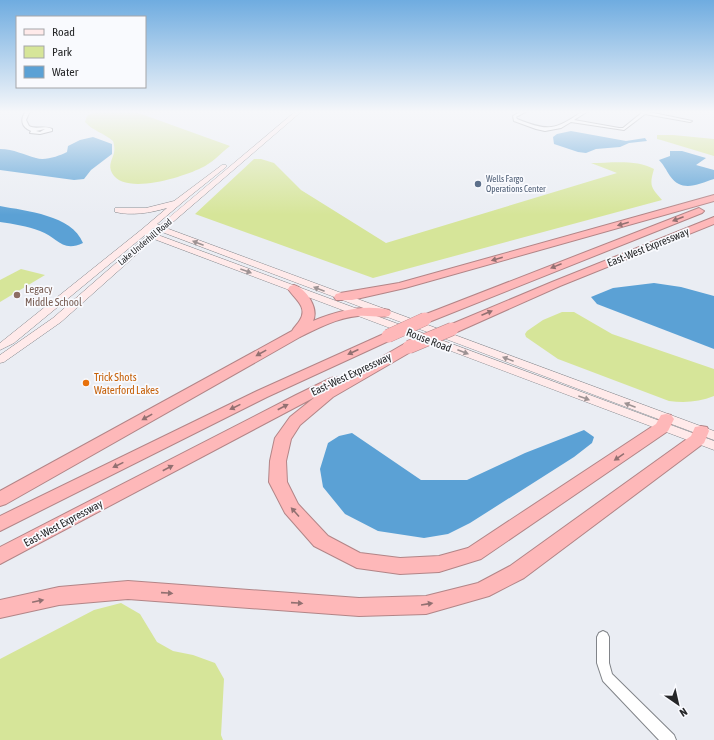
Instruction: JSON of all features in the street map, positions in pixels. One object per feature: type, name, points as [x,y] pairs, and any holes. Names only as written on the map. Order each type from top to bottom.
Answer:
[{"type":"highway","points":[[340,297],[401,286],[714,198]]},
{"type":"highway","name":"East-West Expressway","points":[[0,524],[262,394],[425,319],[555,266],[714,205]]},
{"type":"highway","name":"East-West Expressway","points":[[0,556],[301,398],[409,347],[556,284],[714,220]]},
{"type":"highway","points":[[371,312],[375,298],[401,286]]},
{"type":"highway","points":[[294,289],[308,305],[309,313],[307,323],[295,334]]},
{"type":"highway","points":[[0,499],[295,334],[340,314],[356,312],[385,313]]},
{"type":"highway","points":[[409,347],[328,394],[295,421],[283,438],[278,461],[278,482],[291,508],[321,541],[357,560],[400,566],[439,564],[474,554],[665,423]]},
{"type":"highway","points":[[0,609],[59,596],[128,590],[359,607],[426,605],[482,590],[517,572],[707,438]]},
{"type":"street","name":"Lake Underhill Road","points":[[156,227],[182,198],[251,146]]},
{"type":"street","name":"Lake Underhill Road","points":[[0,347],[10,341],[148,234],[257,146]]},
{"type":"street","points":[[118,210],[133,212],[154,209],[168,205],[182,198]]},
{"type":"street","name":"Rouse Road","points":[[156,227],[340,297],[371,312],[707,438]]},
{"type":"street","name":"Lake Underhill Road","points":[[0,360],[57,320],[133,252],[148,234]]},
{"type":"street","points":[[148,234],[356,312]]},
{"type":"street","points":[[133,252],[155,244],[173,244]]},
{"type":"street","name":"Rouse Road","points":[[385,313],[665,423]]},
{"type":"street","points":[[603,637],[603,663],[607,677],[669,740]]},
{"type":"green space","points":[[114,146],[230,146],[205,166],[192,172],[168,180],[141,184],[128,183],[119,180],[112,173],[110,167]]},
{"type":"green space","points":[[679,146],[714,146],[714,156]]},
{"type":"green space","points":[[254,159],[261,159],[274,163],[301,190],[386,243],[617,173],[591,163],[632,163],[654,169],[651,183],[653,189],[662,200],[373,278],[195,214]]},
{"type":"green space","points":[[21,269],[45,275],[0,302],[0,280]]},
{"type":"green space","points":[[562,312],[574,312],[612,334],[714,369],[714,396],[692,402],[669,401],[558,359],[526,337],[525,334],[527,331],[543,320]]},
{"type":"green space","points":[[121,603],[140,614],[157,642],[173,651],[193,655],[215,663],[224,679],[221,735],[223,740],[0,740],[0,659],[94,610]]},
{"type":"water","points":[[68,146],[112,146],[112,154],[91,170],[84,179],[74,180],[0,170],[0,149],[14,151],[40,159],[67,152]]},
{"type":"water","points":[[559,146],[623,146],[596,149],[586,153]]},
{"type":"water","points":[[670,151],[682,151],[706,158],[696,165],[714,170],[714,179],[690,186],[685,186],[675,181],[659,160],[670,156]]},
{"type":"water","points":[[0,206],[35,213],[59,220],[69,226],[83,243],[76,246],[65,245],[40,231],[25,226],[0,222]]},
{"type":"water","points":[[654,283],[681,287],[714,296],[714,349],[597,304],[591,297],[613,288]]},
{"type":"water","points":[[584,430],[594,437],[592,443],[574,457],[470,523],[448,534],[424,538],[378,531],[345,514],[323,487],[320,469],[328,443],[339,436],[352,433],[421,480],[467,480],[525,453]]},
{"type":"place","name":"Wells Fargo Operations Center","points":[[478,184]]},
{"type":"place","name":"Legacy Middle School","points":[[17,295]]},
{"type":"place","name":"Trick Shots Waterford Lakes","points":[[86,383]]}]
